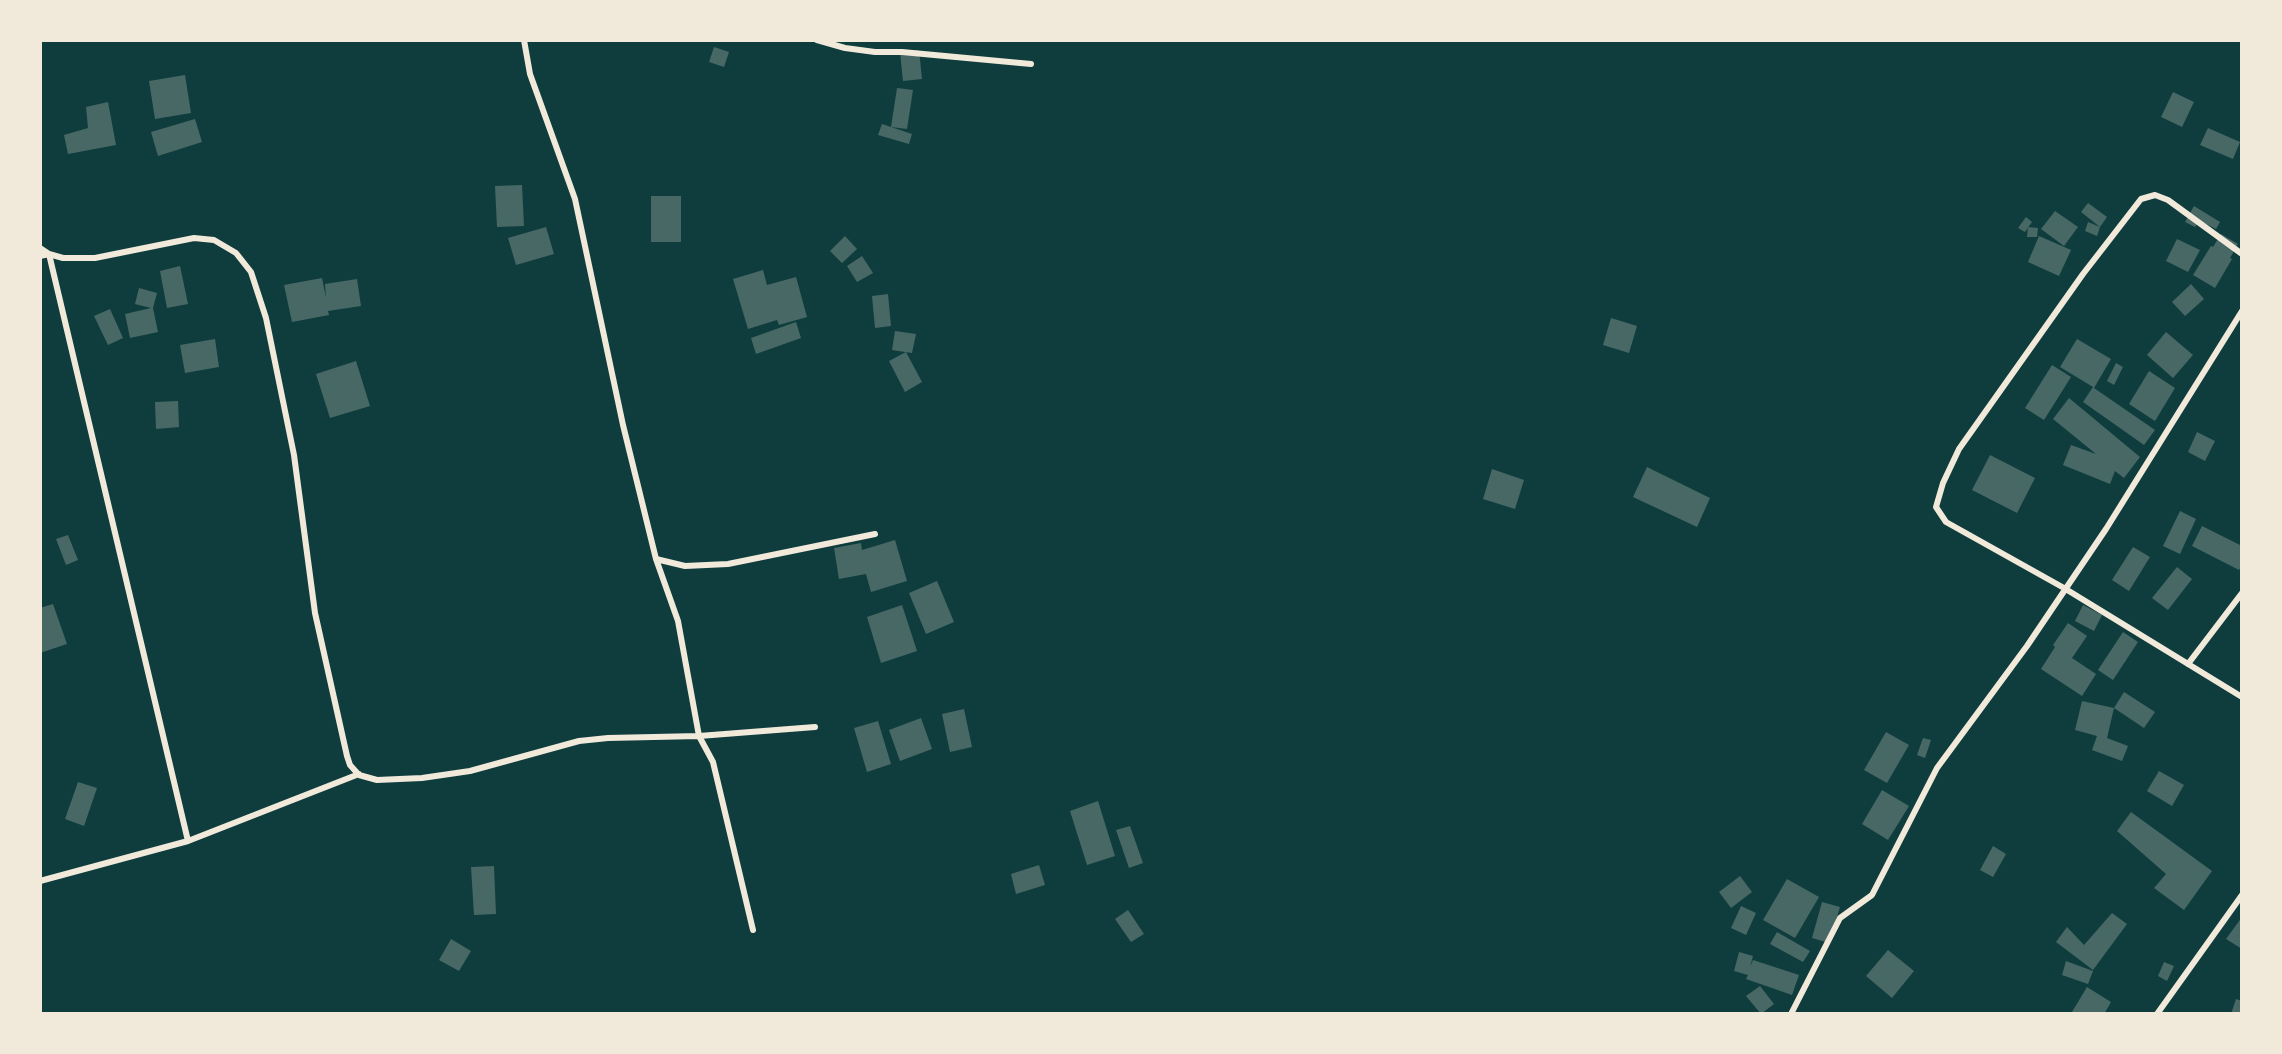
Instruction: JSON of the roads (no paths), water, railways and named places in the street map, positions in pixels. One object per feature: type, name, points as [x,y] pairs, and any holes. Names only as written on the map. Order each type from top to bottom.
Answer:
[{"type":"street","points":[[524,40],[530,74],[575,199],[623,425],[656,559],[678,621],[699,736],[713,762],[753,930]]},
{"type":"street","points":[[817,40],[845,48],[1031,64]]},
{"type":"street","points":[[2241,254],[2168,200],[2154,195],[2141,199],[2083,274],[1959,449],[1943,483],[1936,507],[1946,522],[2064,588],[2241,697]]},
{"type":"street","points":[[40,248],[49,254],[63,258],[95,258],[194,238],[214,240],[236,253],[251,272],[266,318],[294,455],[315,613],[347,756],[350,765],[359,774],[377,780],[422,778],[470,771],[579,741],[699,736],[815,727]]},
{"type":"street","points":[[40,256],[49,254]]},
{"type":"street","points":[[49,254],[188,841]]},
{"type":"street","points":[[1791,1014],[1840,918],[1872,895],[1936,768],[2027,646],[2112,519],[2241,311]]},
{"type":"street","points":[[656,559],[685,566],[728,564],[875,534]]},
{"type":"street","points":[[2188,664],[2241,593]]},
{"type":"street","points":[[40,881],[188,841],[359,774]]},
{"type":"street","points":[[2157,1014],[2241,895]]}]
